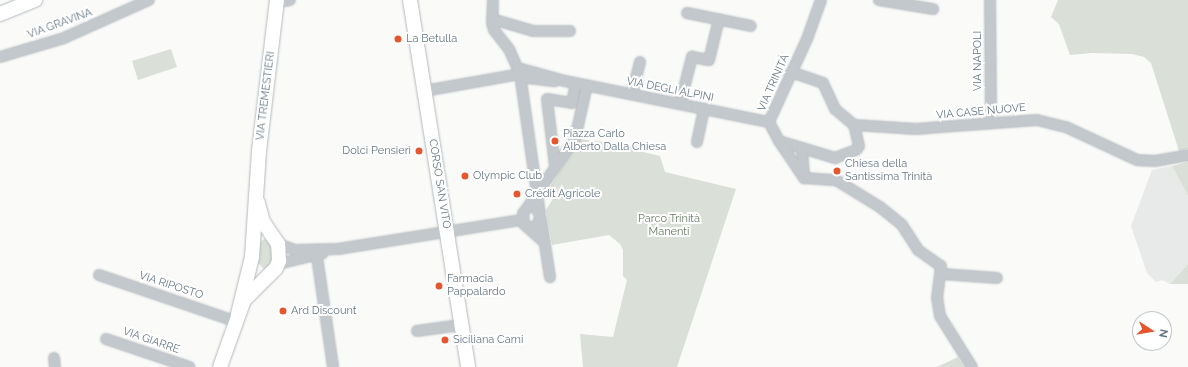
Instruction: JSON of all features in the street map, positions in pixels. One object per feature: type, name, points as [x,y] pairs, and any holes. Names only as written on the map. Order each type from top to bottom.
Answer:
[{"type":"main road","points":[[0,14],[18,3],[35,0]]},
{"type":"main road","name":"CORSO SAN VITO","points":[[410,0],[468,367]]},
{"type":"main road","name":"VIA TREMESTIERI","points":[[256,192],[281,1]]},
{"type":"main road","points":[[236,317],[250,291],[275,267],[275,240],[260,213],[256,192]]},
{"type":"main road","points":[[256,192],[252,253],[257,268],[275,267]]},
{"type":"main road","points":[[220,367],[236,317],[252,253],[259,234],[267,234],[275,240]]},
{"type":"street","name":"VIA GRAVINA","points":[[0,57],[64,38],[149,0]]},
{"type":"street","points":[[494,0],[492,19],[494,30],[509,49],[519,73],[550,277]]},
{"type":"street","name":"VIA TRINITÀ","points":[[804,178],[779,141],[769,122],[821,0]]},
{"type":"street","points":[[879,0],[933,9]]},
{"type":"street","name":"VIA NAPOLI","points":[[990,0],[991,122]]},
{"type":"street","points":[[687,13],[751,26]]},
{"type":"street","points":[[492,19],[533,31],[570,31]]},
{"type":"street","points":[[680,104],[692,57],[709,60],[719,20]]},
{"type":"street","points":[[632,94],[640,62]]},
{"type":"street","points":[[779,141],[835,158],[856,150],[859,146],[854,125],[835,109],[823,83],[791,72]]},
{"type":"street","name":"VIA DEGLI ALPINI","points":[[424,91],[519,73],[587,85],[769,122]]},
{"type":"street","points":[[572,103],[576,83]]},
{"type":"street","points":[[525,219],[538,191],[574,139],[587,85]]},
{"type":"street","points":[[555,166],[547,99],[582,105]]},
{"type":"street","points":[[697,142],[704,109]]},
{"type":"street","name":"VIA CASE NUOVE","points":[[854,125],[916,130],[1023,119],[1051,122],[1146,162],[1188,155]]},
{"type":"street","points":[[802,148],[804,178],[836,180],[880,207],[902,225],[918,250],[937,261],[941,266],[942,274],[937,297],[940,316],[972,367]]},
{"type":"street","points":[[275,267],[316,252],[525,219],[533,209],[541,217]]},
{"type":"street","points":[[525,219],[536,226],[541,217]]},
{"type":"street","points":[[525,219],[545,243]]},
{"type":"street","points":[[275,240],[294,250],[316,252]]},
{"type":"street","points":[[316,252],[333,367]]},
{"type":"street","points":[[942,274],[997,278]]},
{"type":"street","name":"VIA RIPOSTO","points":[[100,275],[236,317]]},
{"type":"street","points":[[417,331],[461,325]]},
{"type":"street","name":"VIA GIARRE","points":[[106,339],[189,367]]},
{"type":"shaded area","points":[[1172,166],[1188,196],[1188,264],[1170,284],[1162,280],[1156,282],[1147,273],[1131,226],[1152,170]]},
{"type":"green space","points":[[1058,0],[1188,0],[1188,149],[1179,151],[1151,63],[1144,57],[1132,54],[1092,53],[1070,55],[1059,24],[1051,17]]},
{"type":"green space","points":[[171,49],[177,67],[138,80],[132,61]]},
{"type":"green space","name":"Parco Trinità Manenti","points":[[580,139],[643,147],[643,152],[660,156],[665,172],[736,189],[677,367],[583,367],[580,334],[613,337],[627,280],[623,276],[623,250],[620,244],[609,235],[552,245],[546,210],[557,192],[550,187]]},
{"type":"green space","points":[[1188,162],[1188,196],[1172,166]]},
{"type":"green space","points":[[265,239],[271,245],[273,262],[264,269],[257,262],[259,242]]},
{"type":"green space","points":[[1188,264],[1188,284],[1170,284]]},
{"type":"green space","points":[[958,357],[964,367],[937,367]]},
{"type":"place","name":"La Betulla","points":[[398,39]]},
{"type":"place","name":"Piazza Carlo Alberto Dalla Chiesa","points":[[555,141]]},
{"type":"place","name":"Dolci Pensieri","points":[[419,151]]},
{"type":"place","name":"Chiesa della Santissima Trinità","points":[[837,171]]},
{"type":"place","name":"Olympic Club","points":[[465,176]]},
{"type":"place","name":"Crédit Agricole","points":[[517,194]]},
{"type":"place","name":"Farmacia Pappalardo","points":[[439,286]]},
{"type":"place","name":"Ard Discount","points":[[283,311]]},
{"type":"place","name":"Siciliana Carni","points":[[445,340]]}]
